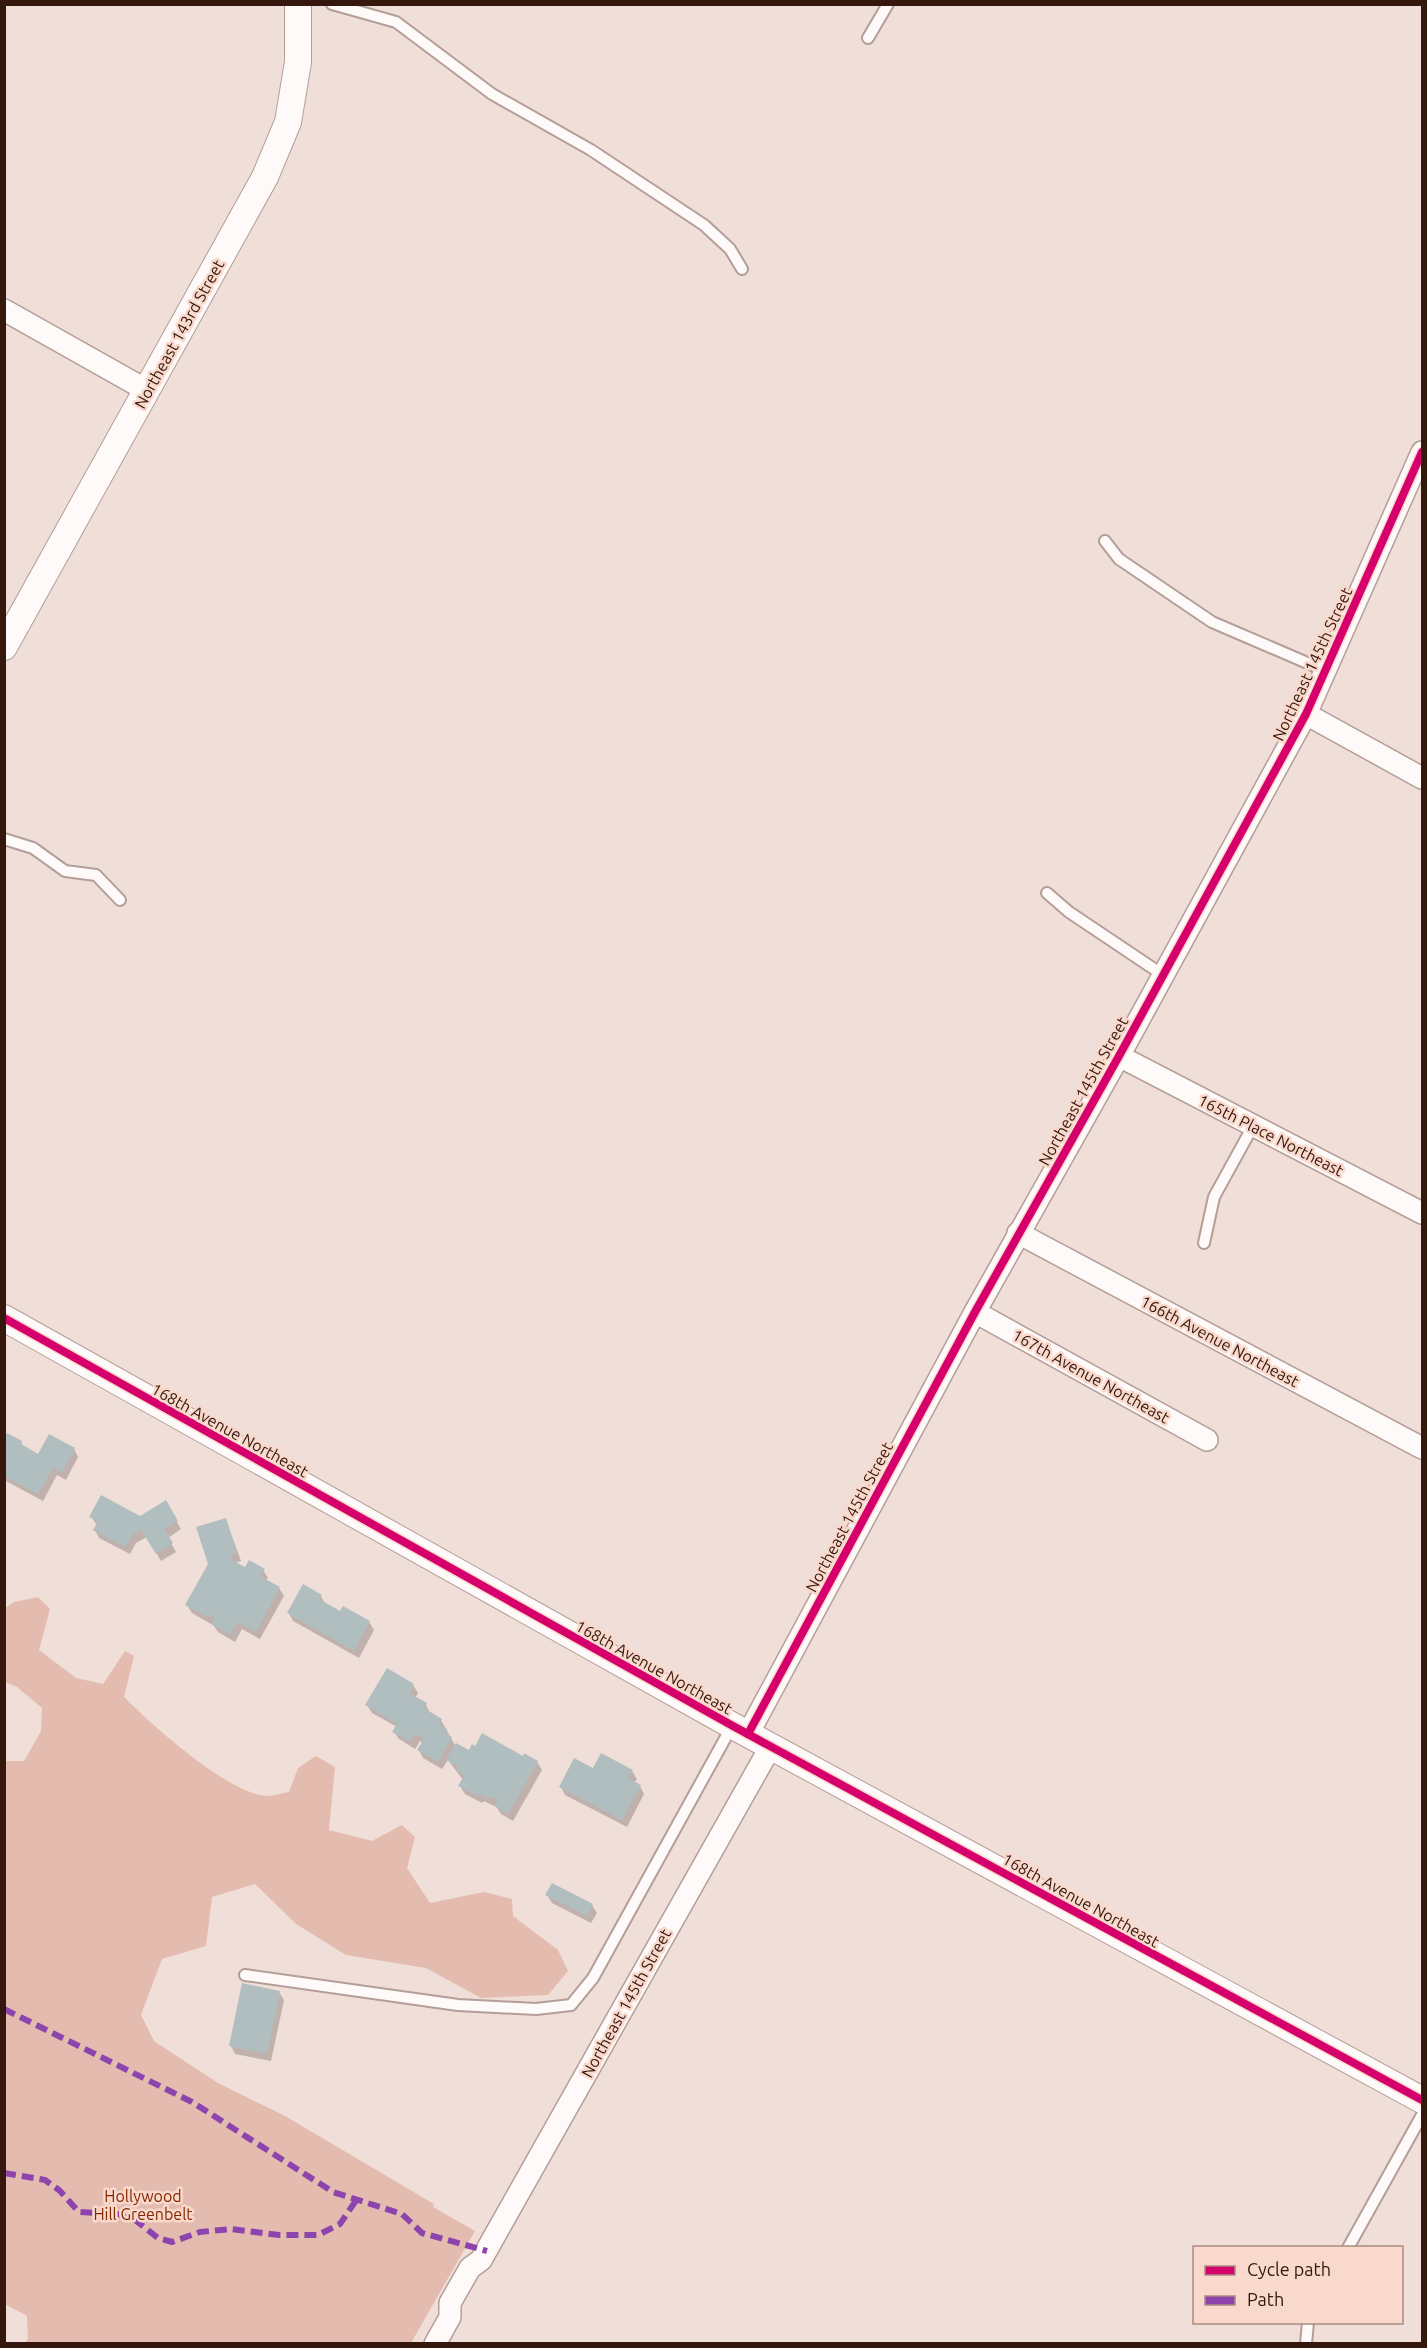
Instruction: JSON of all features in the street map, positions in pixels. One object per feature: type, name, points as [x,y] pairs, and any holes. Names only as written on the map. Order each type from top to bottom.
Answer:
[{"type":"street","name":"Northeast 143rd Street","points":[[5,643],[148,391],[265,177],[288,122],[298,62],[298,4]]},
{"type":"street","points":[[4,310],[148,391]]},
{"type":"street","name":"Northeast 145th Street","points":[[740,1730],[1119,1056],[1306,714],[1422,452]]},
{"type":"street","points":[[1306,714],[1422,778]]},
{"type":"street","name":"165th Place Northeast","points":[[1119,1056],[1422,1213]]},
{"type":"street","name":"166th Avenue Northeast","points":[[1018,1233],[1422,1448]]},
{"type":"street","name":"167th Avenue Northeast","points":[[975,1312],[1207,1440]]},
{"type":"street","name":"168th Avenue Northeast","points":[[4,1318],[740,1730],[1422,2100]]},
{"type":"street","name":"Northeast 145th Street","points":[[435,2343],[450,2317],[460,2312],[482,2273],[481,2260],[771,1746]]},
{"type":"lane","points":[[332,4],[396,22],[492,94],[591,150],[704,225],[730,249],[742,269]]},
{"type":"lane","points":[[868,38],[888,4]]},
{"type":"lane","points":[[1105,541],[1119,559],[1212,622],[1326,670]]},
{"type":"lane","points":[[4,839],[33,848],[65,871],[96,875],[120,900]]},
{"type":"lane","points":[[1047,893],[1069,912],[1163,975]]},
{"type":"lane","points":[[1204,1243],[1214,1197],[1253,1125]]},
{"type":"lane","points":[[245,1975],[458,2005],[536,2009],[572,2005],[593,1978],[740,1730]]},
{"type":"lane","points":[[1349,2246],[1422,2115]]},
{"type":"lane","points":[[1306,2343],[1308,2324]]},
{"type":"green space","name":"Hollywood Hill Greenbelt","points":[[38,1597],[50,1609],[39,1650],[76,1678],[103,1684],[125,1651],[134,1656],[124,1697],[171,1740],[212,1771],[251,1792],[272,1796],[289,1792],[298,1768],[316,1756],[335,1767],[329,1830],[372,1841],[402,1825],[415,1837],[407,1868],[430,1903],[484,1892],[512,1899],[513,1916],[558,1950],[568,1971],[548,1995],[481,1998],[426,1968],[346,1955],[296,1924],[255,1884],[212,1897],[206,1946],[162,1959],[141,2015],[154,2041],[218,2083],[285,2116],[434,2204],[433,2207],[475,2231],[411,2343],[25,2343],[28,2339],[27,2316],[5,2304],[5,1761],[24,1761],[41,1731],[42,1708],[17,1687],[5,1682],[4,1609],[14,1602]]},
{"type":"building","points":[[7,1433],[38,1454],[49,1434],[75,1448],[62,1473],[53,1468],[38,1494],[4,1476],[4,1438]]},
{"type":"building","points":[[101,1495],[140,1516],[166,1500],[178,1521],[164,1529],[173,1543],[156,1554],[141,1530],[132,1535],[125,1547],[93,1530],[98,1521],[89,1517]]},
{"type":"building","points":[[226,1518],[237,1553],[230,1555],[232,1560],[245,1567],[249,1560],[265,1569],[260,1576],[280,1587],[256,1632],[238,1622],[230,1635],[211,1624],[215,1617],[209,1614],[207,1617],[185,1605],[208,1564],[196,1527]]},
{"type":"building","points":[[303,1584],[322,1595],[319,1599],[340,1611],[343,1606],[370,1621],[354,1651],[287,1613]]},
{"type":"building","points":[[387,1668],[414,1684],[409,1693],[427,1703],[424,1708],[442,1719],[439,1724],[447,1729],[445,1733],[452,1737],[438,1762],[417,1750],[424,1739],[415,1734],[410,1742],[392,1732],[397,1724],[365,1705]]},
{"type":"building","points":[[482,1733],[523,1756],[524,1753],[538,1761],[508,1814],[494,1806],[498,1800],[491,1796],[490,1799],[479,1794],[478,1796],[458,1786],[464,1776],[457,1771],[459,1767],[446,1760],[456,1743],[469,1750],[472,1744],[475,1746]]},
{"type":"building","points":[[601,1753],[633,1770],[628,1778],[641,1785],[622,1820],[559,1787],[574,1758],[593,1768]]},
{"type":"building","points":[[552,1883],[593,1904],[587,1916],[545,1895]]},
{"type":"building","points":[[242,1983],[280,1991],[267,2054],[229,2046]]},
{"type":"marked path","points":[[4,2009],[192,2102],[333,2192],[402,2214],[422,2233],[487,2251]]},
{"type":"marked path","points":[[4,2173],[45,2180],[59,2190],[79,2212],[117,2214],[135,2220],[158,2238],[172,2242],[200,2232],[231,2229],[279,2235],[318,2235],[340,2224],[357,2199]]},
{"type":"cycle path","points":[[748,1734],[975,1312],[1119,1056],[1306,714],[1422,452]]},
{"type":"cycle path","points":[[4,1318],[733,1726],[1422,2100]]}]
